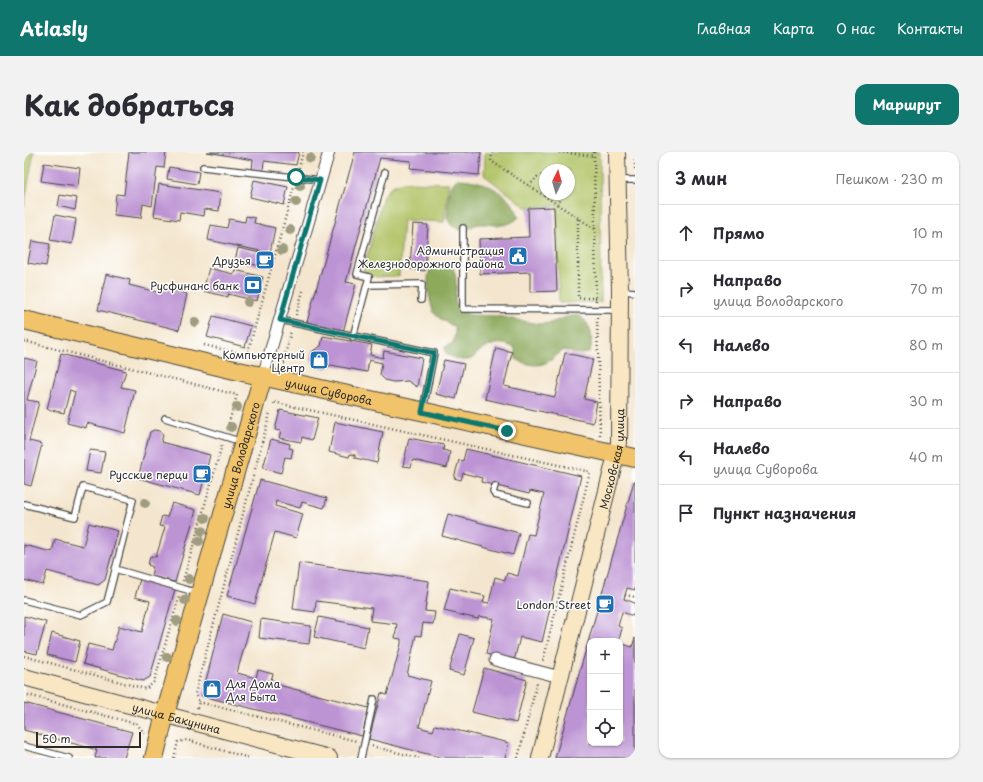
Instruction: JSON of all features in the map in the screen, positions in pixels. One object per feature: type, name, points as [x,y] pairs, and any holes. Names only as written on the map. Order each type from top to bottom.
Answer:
[{"type":"main road","name":"Московская улица","points":[[540,758],[620,443],[620,310],[627,292],[617,180],[617,152]]},
{"type":"main road","name":"улица Суворова","points":[[24,320],[422,412],[635,458]]},
{"type":"main road","name":"улица Володарского","points":[[154,758],[165,714],[263,376]]},
{"type":"main road","name":"улица Бакунина","points":[[24,677],[329,758]]},
{"type":"street","name":"улица Володарского","points":[[263,376],[329,152]]},
{"type":"street","points":[[495,660],[560,676]]},
{"type":"lane","points":[[203,167],[320,180]]},
{"type":"lane","points":[[353,337],[369,277],[357,274],[384,172]]},
{"type":"lane","points":[[617,180],[635,180]]},
{"type":"lane","points":[[463,228],[463,310],[620,310]]},
{"type":"lane","points":[[367,285],[422,284],[421,300]]},
{"type":"lane","points":[[280,320],[353,337],[434,353],[422,412]]},
{"type":"lane","points":[[165,418],[244,443]]},
{"type":"lane","points":[[495,486],[493,492],[495,495],[528,503]]},
{"type":"lane","points":[[24,504],[75,517],[83,487],[133,500],[107,602],[81,615],[24,600]]},
{"type":"lane","points":[[115,569],[200,593]]},
{"type":"lane","points":[[361,758],[374,699]]},
{"type":"lane","points":[[24,746],[69,758]]},
{"type":"path","points":[[248,355],[303,152]]},
{"type":"path","points":[[492,152],[491,161],[595,229]]},
{"type":"path","points":[[559,152],[594,154],[596,309],[600,438]]},
{"type":"path","points":[[635,152],[635,171]]},
{"type":"path","points":[[529,186],[539,176]]},
{"type":"path","points":[[557,205],[560,200]]},
{"type":"path","points":[[578,218],[578,298],[596,298]]},
{"type":"path","points":[[283,363],[304,286]]},
{"type":"path","points":[[24,341],[236,394],[154,682],[146,689],[24,656]]},
{"type":"path","points":[[419,758],[199,702],[195,694],[273,402],[590,472],[518,758]]},
{"type":"path","points":[[626,595],[635,597]]},
{"type":"path","points":[[24,694],[137,724],[144,733]]},
{"type":"path","points":[[174,758],[178,742],[187,740],[249,758]]},
{"type":"green space","points":[[24,152],[34,152],[24,206]]},
{"type":"green space","points":[[485,152],[600,152],[601,302],[559,303],[557,206],[526,207],[484,175]]},
{"type":"green space","points":[[457,179],[476,181],[494,189],[509,201],[515,208],[519,217],[505,225],[478,224],[468,230],[456,228],[447,218],[451,187]]},
{"type":"green space","points":[[403,182],[449,183],[444,222],[403,220],[399,276],[376,277],[363,272],[383,196],[392,186]]},
{"type":"green space","points":[[441,263],[452,266],[454,270],[456,279],[455,301],[461,310],[470,315],[497,316],[539,324],[550,323],[569,316],[579,315],[589,327],[591,336],[590,352],[580,354],[564,350],[551,360],[538,365],[524,363],[516,359],[515,348],[506,344],[489,346],[468,360],[461,360],[450,356],[445,352],[445,347],[453,343],[455,327],[434,313],[428,286],[429,272],[434,266]]},
{"type":"building","points":[[129,152],[166,152],[164,168],[157,167],[152,206],[143,204],[141,218],[114,215],[116,194],[124,195]]},
{"type":"building","points":[[207,152],[299,152],[296,165],[264,161],[263,171],[252,169],[253,160]]},
{"type":"building","points":[[355,152],[481,152],[479,175],[410,168],[411,161],[380,158],[346,282],[356,284],[343,332],[307,322]]},
{"type":"building","points":[[44,163],[80,168],[78,186],[41,181]]},
{"type":"building","points":[[169,167],[199,172],[197,184],[167,179]]},
{"type":"building","points":[[254,180],[288,187],[284,205],[250,197]]},
{"type":"building","points":[[159,184],[221,193],[219,211],[205,209],[204,216],[180,212],[179,220],[154,216]]},
{"type":"building","points":[[60,195],[77,198],[75,210],[58,206]]},
{"type":"building","name":"Администрация Железнодорожного района","points":[[554,207],[557,291],[530,292],[530,272],[480,274],[479,239],[529,237],[528,208]]},
{"type":"building","points":[[55,215],[76,219],[72,244],[50,240]]},
{"type":"building","points":[[246,216],[255,218],[254,223],[275,228],[270,253],[208,240],[211,225],[227,228],[229,219],[245,222]]},
{"type":"building","points":[[413,224],[428,225],[425,271],[410,269]]},
{"type":"building","points":[[32,241],[50,244],[46,266],[28,263]]},
{"type":"building","points":[[238,248],[269,255],[267,267],[235,261]]},
{"type":"building","points":[[209,268],[233,274],[235,270],[263,277],[257,301],[228,294],[228,297],[203,291]]},
{"type":"building","points":[[106,274],[130,280],[129,285],[161,293],[162,288],[187,294],[179,330],[98,310]]},
{"type":"building","points":[[213,316],[251,326],[245,347],[207,337]]},
{"type":"building","points":[[323,336],[372,345],[370,355],[383,358],[384,351],[422,358],[417,387],[408,381],[393,382],[385,380],[380,375],[382,363],[369,360],[367,372],[331,365],[324,369],[315,367],[311,359],[313,351],[321,346]]},
{"type":"building","points":[[496,348],[512,352],[504,386],[555,397],[565,353],[593,359],[584,399],[597,402],[593,423],[485,399]]},
{"type":"building","points":[[61,354],[126,371],[121,387],[135,390],[125,433],[87,423],[86,428],[67,423],[75,392],[70,390],[64,413],[47,409]]},
{"type":"building","points":[[24,358],[37,361],[27,400],[39,402],[29,441],[42,444],[31,486],[24,484]]},
{"type":"building","points":[[444,360],[464,364],[456,399],[436,394]]},
{"type":"building","points":[[280,410],[318,418],[312,440],[302,437],[301,442],[279,438],[281,431],[275,430]]},
{"type":"building","points":[[335,422],[383,432],[377,463],[355,458],[355,455],[350,454],[349,457],[329,452]]},
{"type":"building","points":[[154,430],[160,431],[163,435],[161,442],[210,455],[200,495],[138,478],[150,432]]},
{"type":"building","points":[[409,438],[444,445],[443,450],[450,452],[447,468],[413,460],[411,467],[403,466]]},
{"type":"building","points":[[271,439],[290,444],[289,448],[293,449],[291,458],[285,457],[281,473],[263,468]]},
{"type":"building","points":[[466,449],[581,476],[542,642],[520,637],[514,661],[486,654],[494,619],[479,616],[478,619],[444,611],[450,588],[485,596],[483,602],[489,603],[495,577],[505,580],[507,573],[518,576],[528,534],[534,535],[544,494],[530,491],[529,494],[481,482],[482,478],[463,473],[461,480],[454,478],[459,460],[463,461]]},
{"type":"building","points":[[90,450],[105,452],[101,473],[86,471]]},
{"type":"building","points":[[260,480],[327,498],[324,508],[302,502],[300,508],[276,501],[275,506],[303,514],[296,538],[275,532],[255,604],[227,596]]},
{"type":"building","points":[[635,481],[635,590],[627,588],[624,599],[635,603],[635,610],[633,616],[622,612],[618,626],[622,628],[620,638],[589,638]]},
{"type":"building","points":[[172,503],[196,510],[175,582],[151,576],[153,567],[148,565],[150,556],[156,557],[165,527],[159,526],[162,516],[167,517]]},
{"type":"building","points":[[448,514],[519,533],[513,555],[442,536]]},
{"type":"building","points":[[89,523],[118,531],[105,580],[98,585],[47,571],[43,585],[24,580],[24,545],[52,552],[55,539],[83,546]]},
{"type":"building","points":[[299,563],[429,581],[425,611],[435,612],[433,624],[423,623],[421,636],[416,635],[407,675],[431,681],[419,727],[433,731],[435,725],[509,743],[505,758],[443,758],[369,739],[381,693],[387,695],[401,644],[401,639],[395,638],[397,624],[370,621],[372,608],[316,601],[315,612],[293,609]]},
{"type":"building","points":[[140,579],[175,589],[150,677],[143,681],[83,664],[88,644],[112,650],[119,626],[142,632],[150,601],[135,597]]},
{"type":"building","points":[[223,614],[251,622],[237,673],[256,678],[258,670],[273,674],[270,683],[369,708],[362,736],[202,696]]},
{"type":"building","points":[[24,616],[46,622],[37,654],[24,651]]},
{"type":"building","points":[[319,617],[368,627],[364,648],[314,637]]},
{"type":"building","points":[[261,619],[311,626],[309,644],[259,638]]},
{"type":"building","points":[[52,633],[80,641],[75,662],[47,655]]},
{"type":"building","points":[[460,634],[474,638],[464,675],[449,671]]},
{"type":"building","points":[[635,638],[635,758],[555,758],[587,646],[587,746],[623,746],[623,644],[632,647]]},
{"type":"building","points":[[484,668],[527,680],[516,723],[472,712]]},
{"type":"building","points":[[24,703],[132,732],[124,758],[95,758],[97,750],[24,730]]},
{"type":"place","name":"Администрация Железнодорожного района","points":[[518,256]]},
{"type":"place","name":"Друзья","points":[[265,260]]},
{"type":"place","name":"Русфинанс банк","points":[[253,285]]},
{"type":"place","name":"Компьютерный Центр","points":[[319,360]]},
{"type":"place","name":"Русские перци","points":[[202,474]]},
{"type":"place","name":"London Street","points":[[605,604]]},
{"type":"place","name":"Для Дома Для Быта","points":[[212,689]]},
{"type":"route","points":[[296,177],[320,180],[280,320],[353,337],[434,353],[422,412],[507,431]]}]
